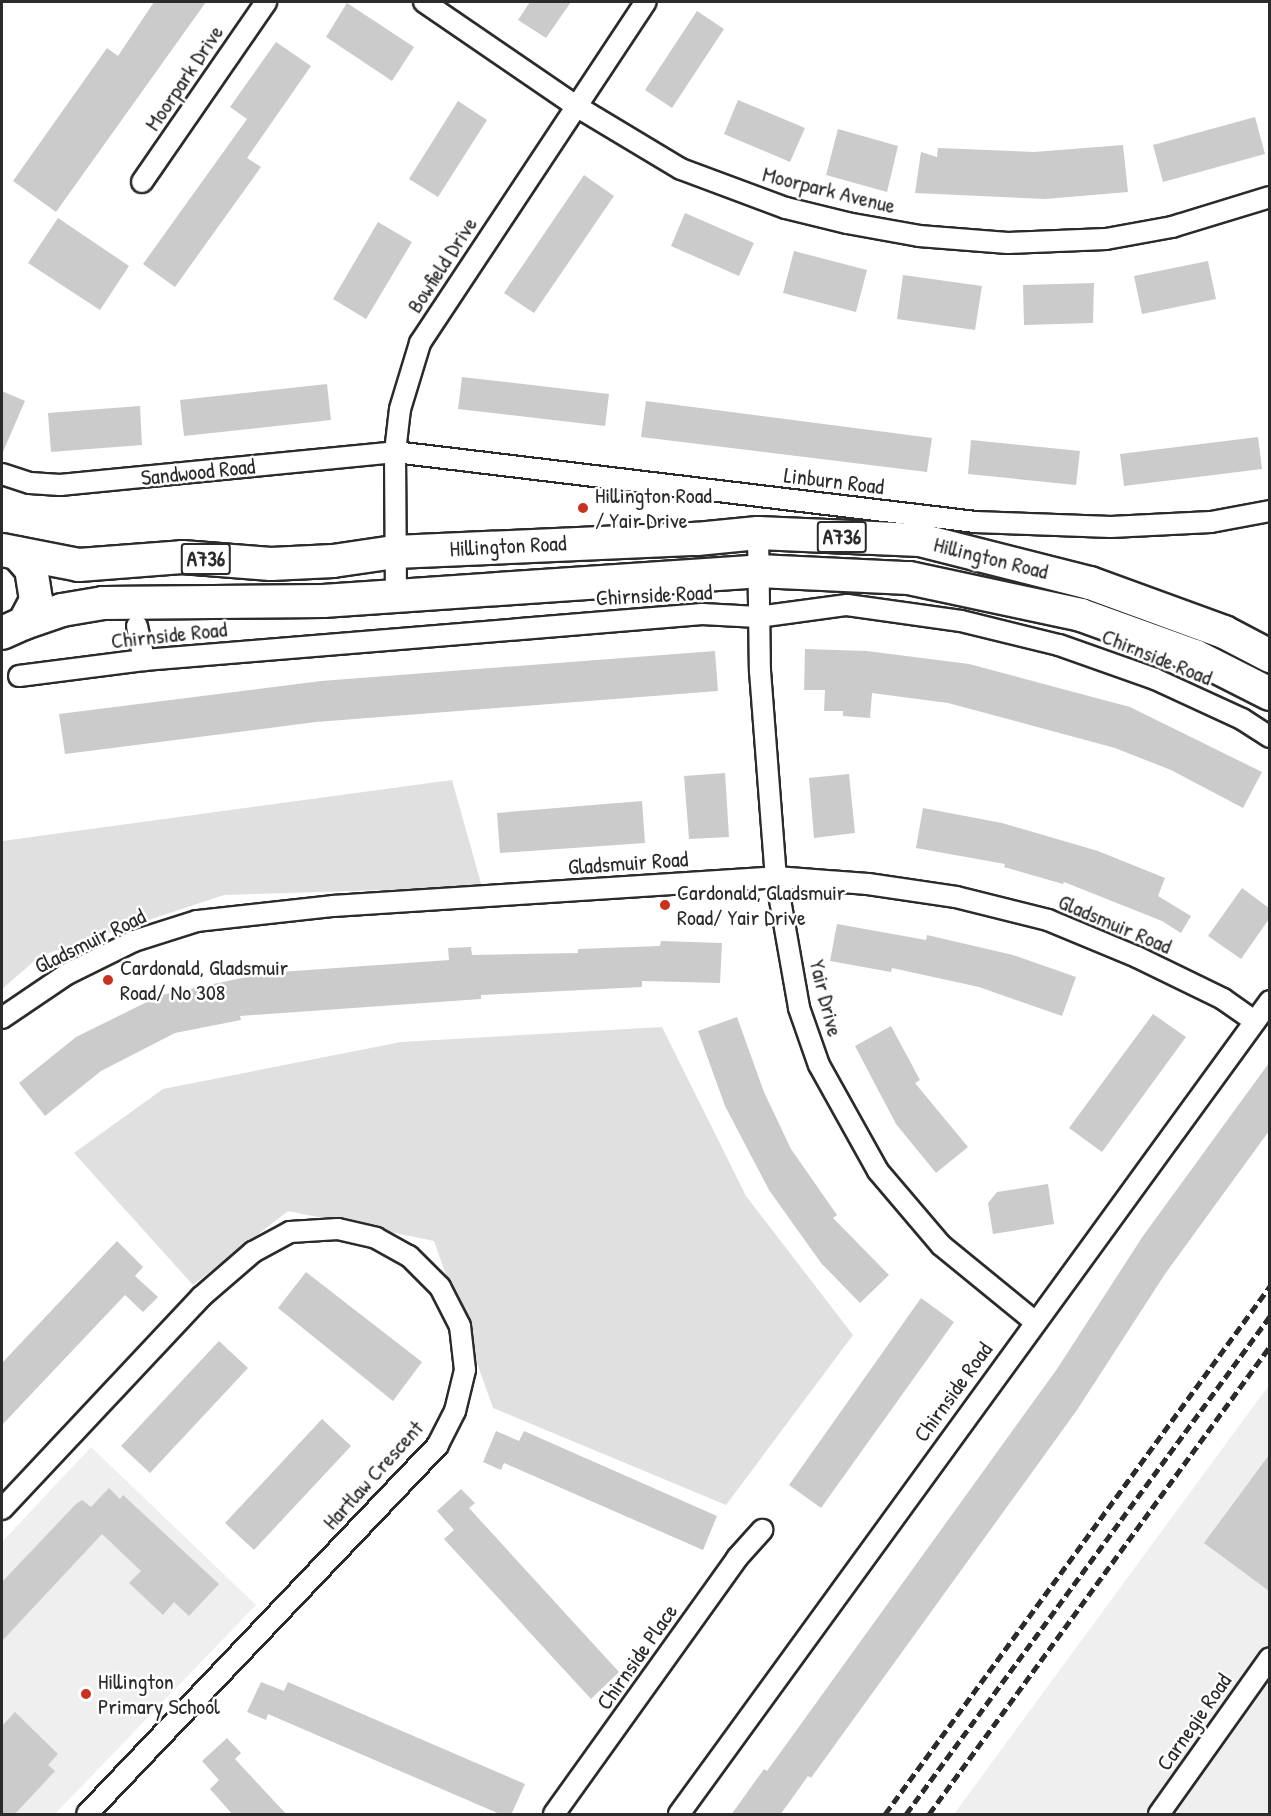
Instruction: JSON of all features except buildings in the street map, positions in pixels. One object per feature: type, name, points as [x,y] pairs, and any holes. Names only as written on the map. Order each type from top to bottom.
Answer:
[{"type":"main road","name":"Hillington Road","points":[[6,550],[79,565],[182,557],[272,564],[333,561],[395,552],[697,539],[758,533],[920,540],[1090,583],[1224,632],[1269,656]]},
{"type":"main road","points":[[6,550],[31,569],[37,588],[32,612],[13,628]]},
{"type":"main road","name":"Hillington Road","points":[[13,628],[62,610],[104,603],[323,601],[758,570],[909,578],[1081,615],[1195,656],[1269,694]]},
{"type":"street","name":"Moorpark Drive","points":[[142,182],[266,2]]},
{"type":"street","name":"Moorpark Avenue","points":[[424,2],[576,106],[681,170],[786,208],[919,236],[1008,243],[1106,238],[1172,228],[1269,197]]},
{"type":"street","name":"Bowfield Drive","points":[[396,595],[395,452],[400,409],[420,343],[646,2]]},
{"type":"street","name":"Sandwood Road","points":[[2,474],[30,483],[60,485],[395,452]]},
{"type":"street","name":"Linburn Road","points":[[395,452],[975,522],[1111,527],[1211,522],[1269,511]]},
{"type":"street","name":"Yair Drive","points":[[758,533],[758,617],[776,877],[800,1008],[819,1065],[878,1171],[941,1245],[1035,1322]]},
{"type":"street","name":"Chirnside Road","points":[[20,676],[144,660],[702,614],[758,617],[847,606],[961,621],[1059,645],[1155,679],[1242,719],[1269,737]]},
{"type":"street","points":[[137,626],[144,660]]},
{"type":"street","name":"Gladsmuir Road","points":[[2,1018],[68,974],[134,942],[197,921],[333,906],[776,877],[868,884],[956,897],[1048,921],[1166,971],[1224,999],[1255,1021]]},
{"type":"street","name":"Chirnside Road","points":[[680,1815],[1269,1001]]},
{"type":"street","name":"Hartlaw Crescent","points":[[2,1509],[201,1297],[253,1252],[290,1232],[338,1229],[384,1243],[409,1256],[440,1287],[460,1326],[465,1370],[455,1411],[438,1445],[87,1815]]},
{"type":"street","name":"Chirnside Place","points":[[554,1815],[737,1558],[762,1530]]},
{"type":"street","name":"Carnegie Road","points":[[1159,1815],[1267,1667]]},
{"type":"shaded area","points":[[452,780],[482,887],[224,895],[40,956],[2,989],[2,841]]},
{"type":"shaded area","points":[[662,1027],[746,1196],[853,1335],[726,1505],[493,1408],[434,1241],[288,1211],[193,1285],[74,1153],[163,1089],[401,1042]]},
{"type":"shaded area","points":[[1269,1385],[1269,1814],[954,1814]]},
{"type":"shaded area","name":"Hillington Primary School","points":[[91,1447],[256,1605],[55,1814],[2,1814],[2,1542]]},
{"type":"railway","points":[[885,1814],[1270,1286]]},
{"type":"railway","points":[[906,1814],[1270,1316]]},
{"type":"railway","points":[[929,1814],[1270,1346]]},
{"type":"place","name":"Hillington Road / Yair Drive","points":[[583,508]]},
{"type":"place","name":"Cardonald, Gladsmuir Road/ Yair Drive","points":[[665,905]]},
{"type":"place","name":"Cardonald, Gladsmuir Road/ No 308","points":[[108,980]]},
{"type":"place","name":"Hillington Primary School","points":[[86,1694]]}]
